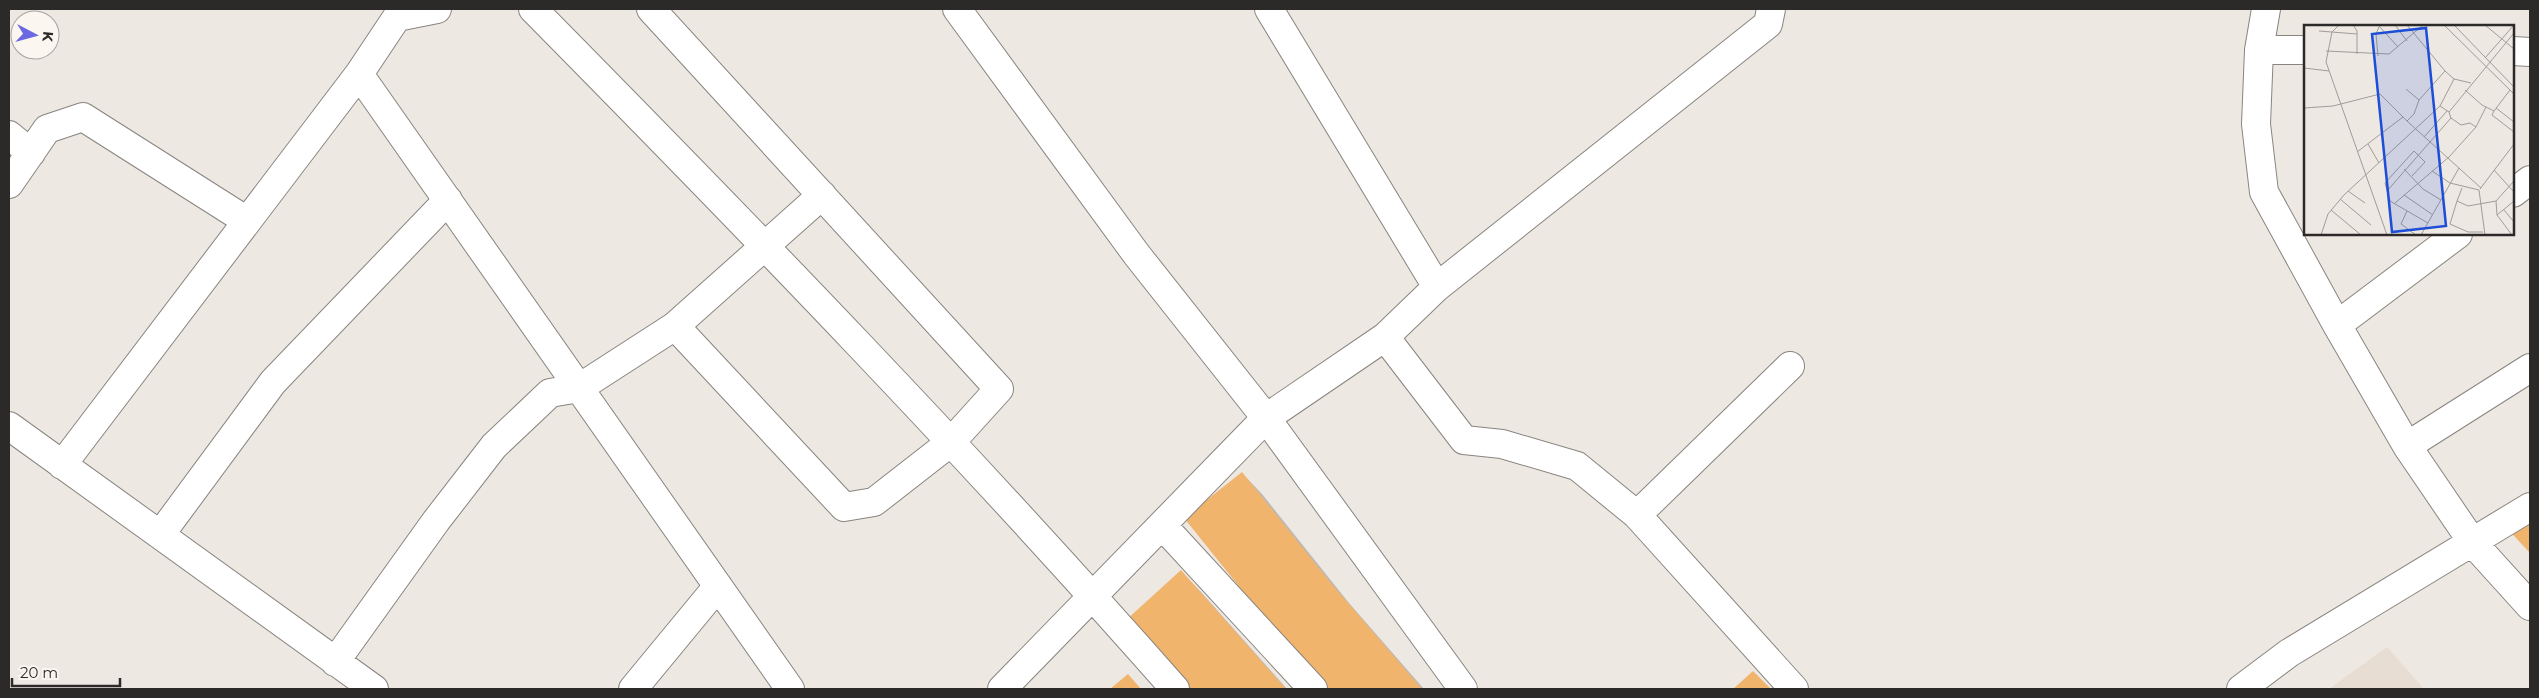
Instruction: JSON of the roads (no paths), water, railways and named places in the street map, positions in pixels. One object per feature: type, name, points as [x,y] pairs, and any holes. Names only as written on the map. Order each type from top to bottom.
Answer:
[{"type":"street","points":[[62,465],[359,74],[396,13],[437,9]]},
{"type":"street","points":[[533,9],[766,245],[1094,597],[1175,689]]},
{"type":"street","points":[[652,9],[999,389],[951,442],[874,502],[844,507],[676,326]]},
{"type":"street","points":[[956,9],[1137,255],[1266,418],[1463,689]]},
{"type":"street","points":[[1269,9],[1437,287]]},
{"type":"street","points":[[1002,689],[1094,597],[1266,418],[1385,337],[1437,287],[1768,24],[1771,9]]},
{"type":"street","points":[[2266,9],[2259,50],[2256,124],[2264,192],[2337,325],[2407,446],[2473,543],[2530,606]]},
{"type":"street","points":[[2259,50],[2304,50]]},
{"type":"street","points":[[2514,51],[2530,52]]},
{"type":"street","points":[[359,74],[790,689]]},
{"type":"street","points":[[9,184],[47,130],[84,117],[247,222]]},
{"type":"street","points":[[9,135],[30,153]]},
{"type":"street","points":[[2514,192],[2530,180]]},
{"type":"street","points":[[335,662],[436,521],[494,446],[550,393],[579,388],[676,326],[822,196]]},
{"type":"street","points":[[160,535],[274,382],[448,200]]},
{"type":"street","points":[[2337,325],[2457,235]]},
{"type":"street","points":[[1385,337],[1464,440],[1502,444],[1577,466],[1637,516],[1794,689]]},
{"type":"street","points":[[1637,516],[1790,366]]},
{"type":"street","points":[[2407,446],[2530,368]]},
{"type":"street","points":[[9,426],[374,689]]},
{"type":"street","points":[[2241,689],[2289,653],[2530,507]]},
{"type":"street","points":[[1162,525],[1313,689]]},
{"type":"street","points":[[633,689],[718,586]]}]
